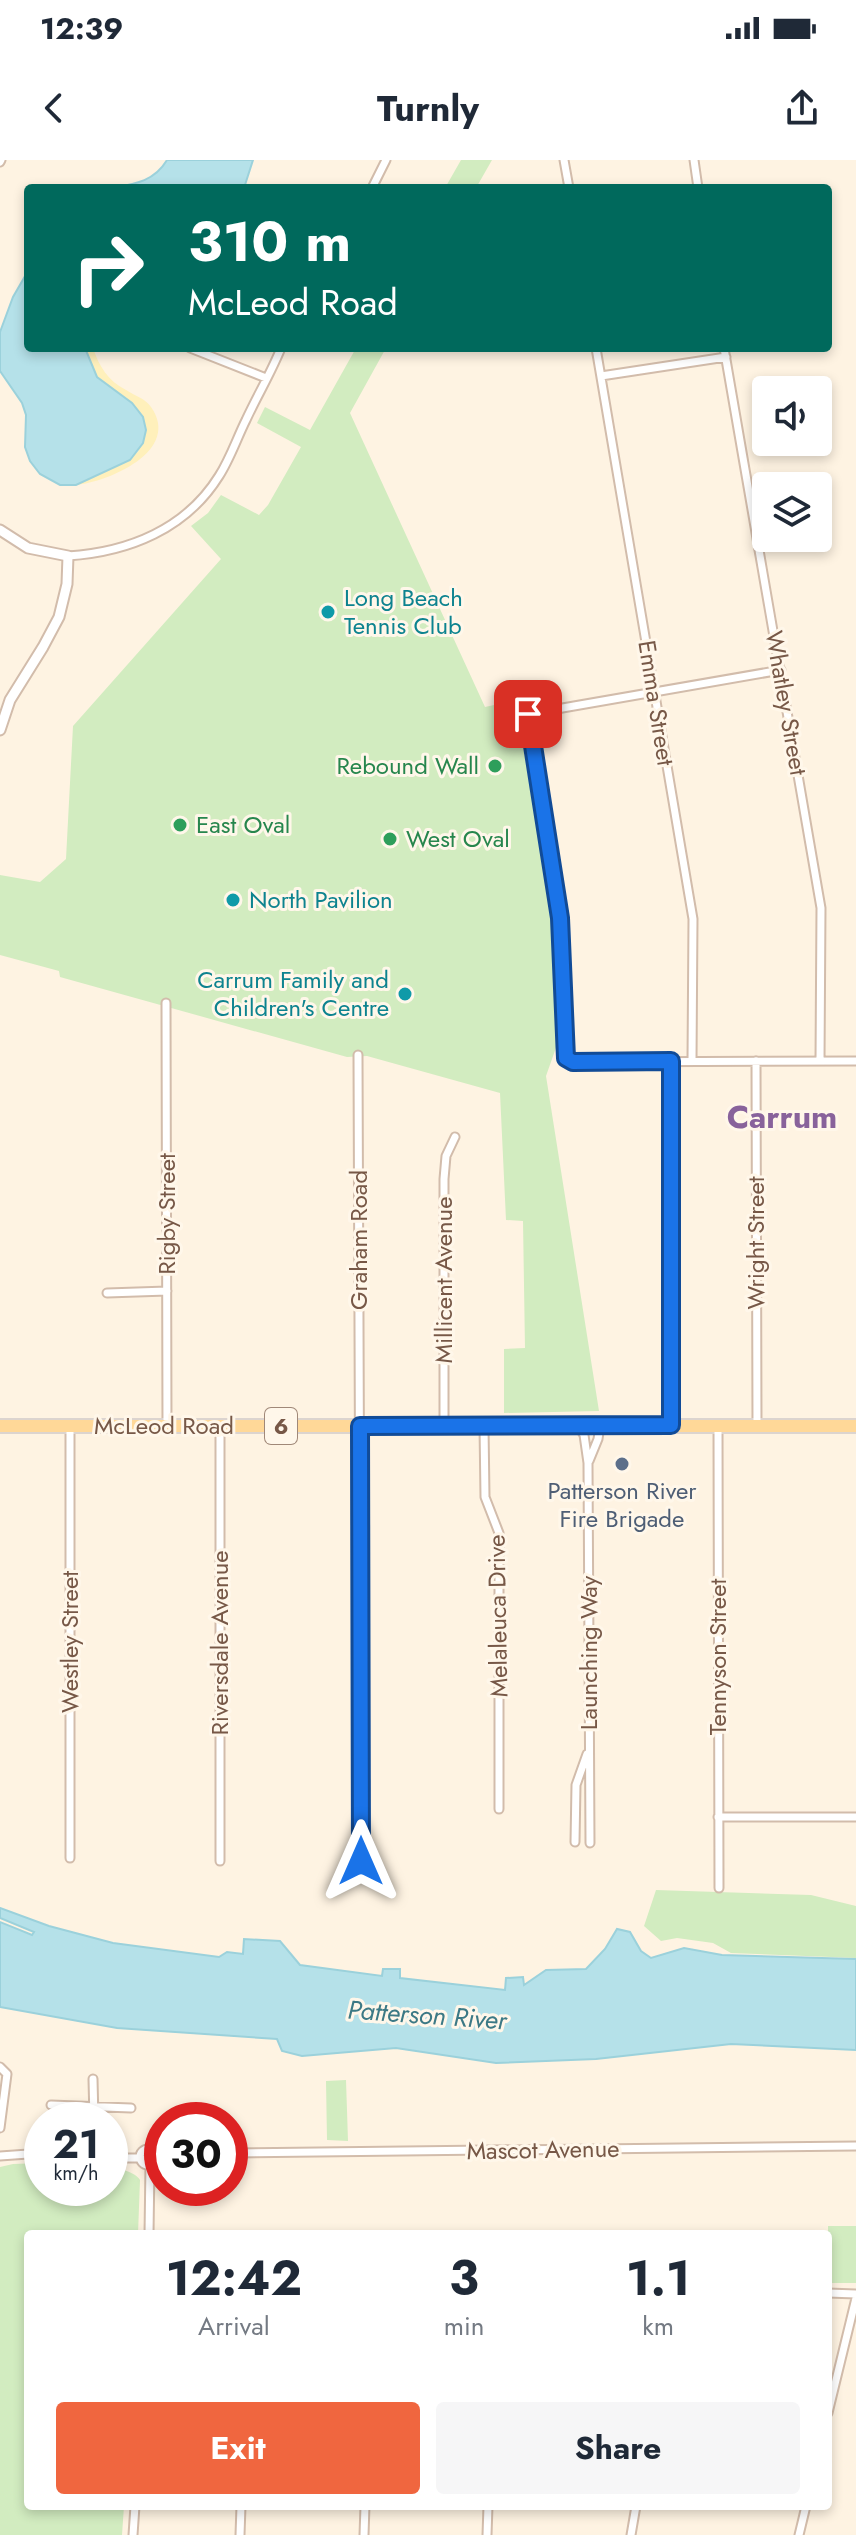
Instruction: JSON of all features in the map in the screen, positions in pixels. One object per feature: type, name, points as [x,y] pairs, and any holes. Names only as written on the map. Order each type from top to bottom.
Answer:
[{"type":"main road","name":"McLeod Road","points":[[0,1426],[856,1426]]},
{"type":"street","points":[[374,184],[386,160]]},
{"type":"street","points":[[564,160],[568,184]]},
{"type":"street","points":[[694,160],[697,184]]},
{"type":"street","points":[[200,352],[266,378]]},
{"type":"street","points":[[0,530],[28,548],[68,556],[96,554],[132,545],[187,514],[221,473],[279,352]]},
{"type":"street","name":"Emma Street","points":[[597,352],[693,919],[692,1061]]},
{"type":"street","points":[[601,376],[725,352]]},
{"type":"street","name":"Whatley Street","points":[[725,352],[821,908],[820,1061]]},
{"type":"street","points":[[0,730],[10,700],[59,617],[67,584],[68,556]]},
{"type":"street","points":[[781,670],[528,714],[560,918],[566,1058],[573,1062],[856,1061]]},
{"type":"street","name":"Rigby Street","points":[[166,1003],[167,1426]]},
{"type":"street","name":"Graham Road","points":[[358,1055],[361,1861]]},
{"type":"street","points":[[671,1061],[671,1425]]},
{"type":"street","name":"Wright Street","points":[[756,1061],[757,1425]]},
{"type":"street","name":"Millicent Avenue","points":[[444,1426],[444,1179],[446,1156],[455,1137]]},
{"type":"street","points":[[107,1293],[167,1291]]},
{"type":"street","name":"Tennyson Street","points":[[718,1425],[719,1888]]},
{"type":"street","name":"Westley Street","points":[[70,1426],[70,1858]]},
{"type":"street","name":"Riversdale Avenue","points":[[220,1426],[220,1861]]},
{"type":"street","name":"Melaleuca Drive","points":[[484,1426],[485,1497],[499,1533],[499,1809]]},
{"type":"street","name":"Launching Way","points":[[577,1426],[584,1435],[588,1463],[590,1843]]},
{"type":"street","name":"Launching Way","points":[[588,1463],[600,1426]]},
{"type":"street","points":[[575,1842],[576,1785],[589,1744]]},
{"type":"street","points":[[718,1817],[856,1817]]},
{"type":"street","points":[[0,2067],[7,2074],[0,2128]]},
{"type":"street","points":[[93,2079],[95,2102]]},
{"type":"street","name":"Mascot Avenue","points":[[248,2153],[856,2146]]},
{"type":"street","points":[[144,2151],[141,2158],[144,2163]]},
{"type":"street","points":[[0,2155],[24,2154]]},
{"type":"street","points":[[128,2158],[141,2158]]},
{"type":"street","points":[[149,2206],[149,2230]]},
{"type":"street","points":[[832,2293],[856,2296],[832,2396]]},
{"type":"street","points":[[133,2535],[135,2510]]},
{"type":"street","points":[[240,2535],[241,2510]]},
{"type":"street","points":[[364,2535],[365,2510]]},
{"type":"street","points":[[487,2535],[488,2510]]},
{"type":"street","points":[[631,2535],[635,2510]]},
{"type":"street","points":[[799,2535],[805,2510]]},
{"type":"green space","points":[[461,160],[492,160],[478,184],[447,184]]},
{"type":"green space","points":[[354,352],[384,352],[350,413],[485,707],[503,703],[508,711],[518,717],[554,927],[558,1042],[546,1076],[599,1411],[504,1413],[504,1349],[525,1348],[523,1221],[506,1220],[500,1093],[367,1056],[347,1057],[60,977],[59,971],[0,955],[0,875],[40,882],[66,859],[73,726],[221,559],[191,526],[208,513],[221,495],[259,515],[268,505],[301,447],[257,423],[265,407],[310,430]]},
{"type":"green space","points":[[656,1890],[811,1895],[856,1906],[856,1958],[731,1953],[713,1943],[677,1938],[661,1941],[644,1926]]},
{"type":"green space","points":[[346,2080],[348,2141],[327,2140],[326,2081]]},
{"type":"green space","points":[[24,2164],[24,2206],[128,2206],[128,2172],[140,2180],[138,2230],[24,2230],[24,2510],[124,2510],[122,2535],[0,2535],[0,2167]]},
{"type":"green space","points":[[828,2226],[856,2226],[856,2283],[832,2283],[832,2230],[828,2230]]},
{"type":"sand","points":[[87,352],[95,352],[109,378],[149,404],[158,423],[157,437],[149,450],[122,471],[76,485],[138,452],[146,431],[132,403],[97,377]]},
{"type":"water","points":[[167,160],[253,160],[245,184],[130,184],[150,177]]},
{"type":"water","points":[[24,278],[24,352],[87,352],[97,377],[132,403],[143,417],[146,430],[143,443],[130,460],[76,485],[60,485],[40,474],[30,461],[25,447],[26,415],[22,403],[0,371],[0,332]]},
{"type":"water","name":"Patterson River","points":[[0,1908],[49,1926],[113,1943],[219,1957],[227,1952],[243,1954],[244,1939],[280,1941],[300,1965],[382,1976],[383,1969],[400,1969],[400,1978],[505,1990],[506,1978],[523,1977],[524,1985],[546,1970],[586,1969],[605,1949],[617,1929],[630,1932],[641,1951],[651,1958],[684,1948],[722,1955],[856,1959],[856,2050],[731,2044],[596,2059],[496,2063],[396,2048],[302,2056],[282,2051],[277,2039],[117,2028],[0,2007],[0,1922],[32,1935],[34,1932],[0,1918]]},
{"type":"place","name":"Long Beach Tennis Club","points":[[328,612]]},
{"type":"place","name":"Rebound Wall","points":[[495,766]]},
{"type":"place","name":"East Oval","points":[[180,825]]},
{"type":"place","name":"West Oval","points":[[390,839]]},
{"type":"place","name":"North Pavilion","points":[[233,900]]},
{"type":"place","name":"Carrum Family and Children's Centre","points":[[405,994]]},
{"type":"place","name":"Patterson River Fire Brigade","points":[[622,1464]]},
{"type":"district","name":"Carrum","points":[[782,1117]]},
{"type":"route","points":[[361,1861],[360,1426],[671,1425],[671,1061],[573,1062],[566,1058],[563,1047],[560,918],[528,714]]}]
